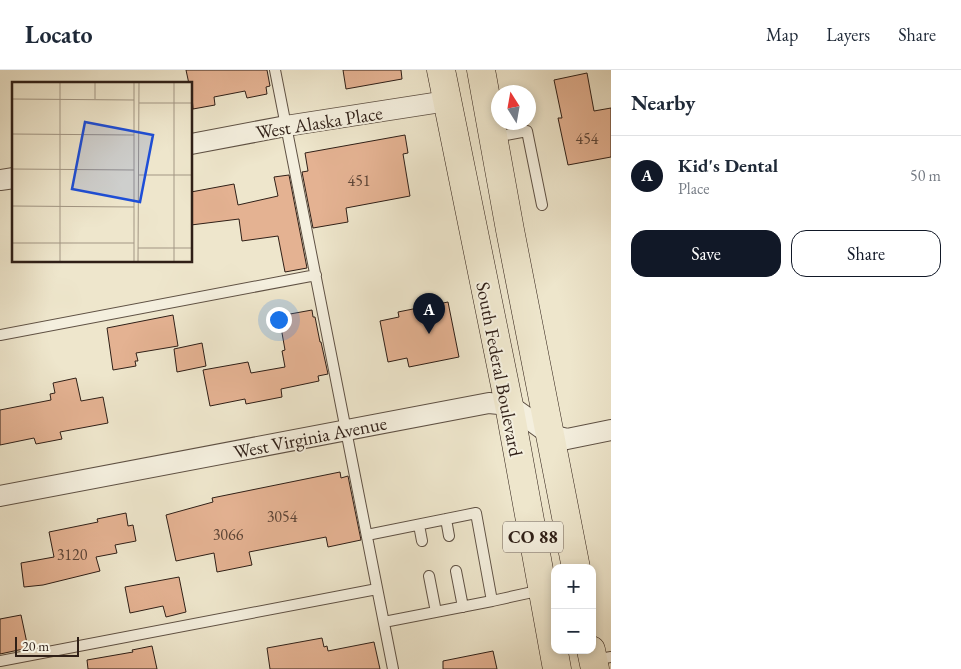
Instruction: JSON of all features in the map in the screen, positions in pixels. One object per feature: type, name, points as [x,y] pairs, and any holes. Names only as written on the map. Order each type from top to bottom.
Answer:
[{"type":"main road","name":"South Federal Boulevard","points":[[441,70],[509,405],[557,669]]},
{"type":"main road","name":"South Federal Boulevard","points":[[481,70],[575,564]]},
{"type":"street","name":"West Alaska Place","points":[[192,144],[286,126],[447,101]]},
{"type":"street","name":"West Virginia Avenue","points":[[0,496],[489,403],[509,405]]},
{"type":"street","points":[[509,405],[551,435],[567,439],[611,430]]},
{"type":"lane","points":[[275,70],[393,669]]},
{"type":"lane","points":[[494,137],[527,131],[542,205]]},
{"type":"lane","points":[[0,335],[316,275]]},
{"type":"lane","points":[[367,535],[476,513],[492,601]]},
{"type":"lane","points":[[446,519],[449,536]]},
{"type":"lane","points":[[419,524],[422,541]]},
{"type":"lane","points":[[456,571],[463,607]]},
{"type":"lane","points":[[429,576],[436,612]]},
{"type":"lane","points":[[0,661],[377,588]]},
{"type":"lane","points":[[384,622],[542,590]]},
{"type":"building","points":[[186,70],[267,70],[270,86],[266,87],[267,94],[247,98],[245,91],[214,97],[215,105],[193,109],[192,82],[189,82]]},
{"type":"building","points":[[343,70],[401,70],[402,79],[346,89]]},
{"type":"building","points":[[587,73],[594,111],[611,108],[611,157],[568,165],[558,118],[562,118],[554,80]]},
{"type":"building","points":[[405,135],[408,153],[403,154],[410,196],[346,208],[348,222],[313,228],[302,172],[308,171],[305,153]]},
{"type":"building","points":[[289,175],[307,268],[285,272],[278,236],[242,241],[239,219],[192,225],[192,192],[234,184],[238,205],[278,196],[274,177]]},
{"type":"building","points":[[448,302],[459,357],[409,367],[407,358],[388,362],[380,321],[399,317],[398,312]]},
{"type":"building","points":[[312,310],[328,374],[318,376],[319,381],[281,389],[282,397],[246,404],[245,399],[210,406],[203,370],[248,362],[251,373],[285,367],[282,351],[285,350],[279,316]]},
{"type":"building","points":[[173,315],[178,346],[136,353],[138,361],[135,361],[136,366],[113,370],[107,328]]},
{"type":"building","points":[[202,343],[206,366],[177,372],[174,349]]},
{"type":"building","points":[[76,378],[81,401],[103,397],[108,423],[60,432],[62,439],[36,444],[34,438],[0,445],[0,410],[51,400],[50,394],[55,393],[53,383]]},
{"type":"building","points":[[340,472],[341,478],[348,476],[361,540],[328,547],[326,537],[249,552],[252,565],[217,572],[214,553],[176,561],[166,515],[213,502],[212,498]]},
{"type":"building","points":[[126,513],[128,526],[133,525],[136,541],[115,545],[117,553],[96,557],[100,571],[43,585],[24,587],[21,563],[54,557],[49,532],[98,522],[97,519]]},
{"type":"building","points":[[179,577],[186,612],[166,617],[163,606],[130,613],[125,587]]},
{"type":"building","points":[[21,615],[28,648],[0,654],[0,619]]},
{"type":"building","points":[[322,638],[324,647],[327,646],[328,651],[374,642],[380,669],[270,669],[267,648]]},
{"type":"building","points":[[152,646],[157,669],[88,669],[87,660],[133,652],[132,650]]},
{"type":"building","points":[[493,651],[497,669],[443,669],[443,661]]},
{"type":"place","name":"Kid's Dental","points":[[429,334]]}]
